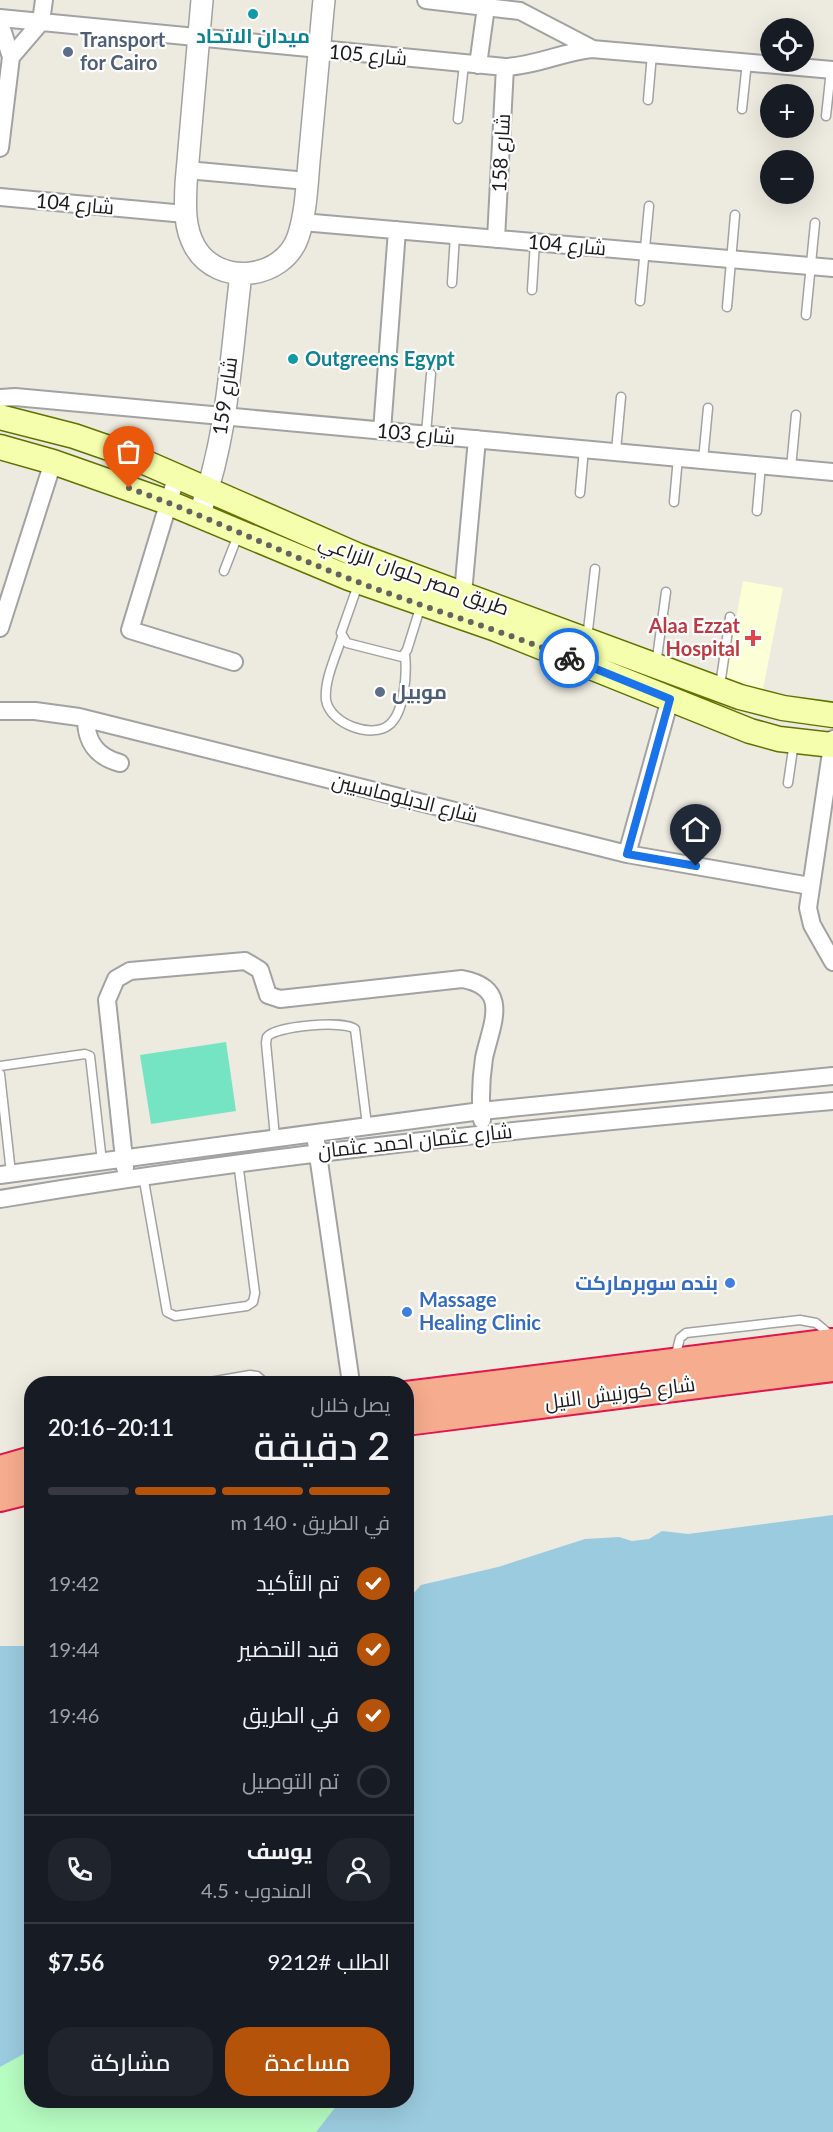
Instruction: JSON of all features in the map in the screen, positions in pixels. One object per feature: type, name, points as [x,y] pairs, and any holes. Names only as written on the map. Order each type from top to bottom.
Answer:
[{"type":"highway","name":"شارع كورنيش النيل","points":[[414,1395],[833,1343]]},
{"type":"highway","name":"شارع كورنيش النيل","points":[[414,1420],[833,1366]]},
{"type":"highway","points":[[0,1470],[24,1463]]},
{"type":"highway","points":[[0,1497],[24,1490]]},
{"type":"main road","name":"طريق مصر حلوان الزراعي","points":[[0,417],[74,436],[177,475],[317,539],[720,690],[761,704],[833,715]]},
{"type":"main road","name":"طريق مصر حلوان الزراعي","points":[[0,447],[53,462],[199,514],[359,582],[496,629],[750,730],[794,741],[833,743]]},
{"type":"street","points":[[11,57],[41,22],[44,0]]},
{"type":"street","points":[[202,0],[185,214],[188,232],[196,248],[207,262],[223,271],[241,274],[258,273],[275,266],[288,254],[297,239],[302,222],[307,181],[324,0]]},
{"type":"street","name":"شارع 105","points":[[426,0],[486,7],[510,4],[568,38],[592,49]]},
{"type":"street","points":[[471,65],[486,7]]},
{"type":"street","name":"شارع 105","points":[[0,18],[471,65],[505,67],[532,64],[566,52],[592,49],[832,70]]},
{"type":"street","points":[[0,23],[11,57],[0,148]]},
{"type":"street","name":"شارع 158","points":[[496,238],[505,67]]},
{"type":"street","points":[[187,170],[307,181]]},
{"type":"street","name":"شارع 104","points":[[0,197],[185,214]]},
{"type":"street","name":"شارع 104","points":[[302,222],[833,268]]},
{"type":"street","points":[[382,430],[397,230]]},
{"type":"street","name":"شارع 159","points":[[199,514],[209,489],[224,417],[241,274]]},
{"type":"street","name":"شارع 103","points":[[0,398],[15,397],[833,472]]},
{"type":"street","points":[[463,593],[477,439]]},
{"type":"street","points":[[0,628],[53,462]]},
{"type":"street","points":[[177,475],[130,630],[234,662]]},
{"type":"street","points":[[627,854],[670,699]]},
{"type":"street","name":"شارع الدبلوماسيين","points":[[0,711],[57,713],[86,719],[627,854],[810,886]]},
{"type":"street","points":[[86,719],[89,739],[94,748],[101,755],[120,763]]},
{"type":"street","points":[[833,743],[810,886],[809,917],[833,962]]},
{"type":"street","points":[[135,1177],[124,1159],[107,1000],[116,979],[130,971],[244,961],[260,970],[267,995],[279,999],[462,979],[473,981],[490,994],[496,1014],[484,1059],[481,1111],[484,1132]]},
{"type":"street","name":"شارع عثمان احمد عثمان","points":[[5,1174],[481,1111],[833,1076]]},
{"type":"street","points":[[657,1093],[658,1116]]},
{"type":"street","name":"شارع عثمان احمد عثمان","points":[[0,1199],[237,1162],[484,1132],[833,1101]]},
{"type":"street","points":[[315,1132],[350,1376]]},
{"type":"lane","points":[[648,100],[652,54]]},
{"type":"lane","points":[[741,109],[747,62]]},
{"type":"lane","points":[[458,119],[471,65]]},
{"type":"lane","points":[[826,116],[832,70]]},
{"type":"lane","points":[[640,301],[649,206]]},
{"type":"lane","points":[[727,307],[735,215]]},
{"type":"lane","points":[[806,315],[815,223]]},
{"type":"lane","points":[[452,283],[455,235]]},
{"type":"lane","points":[[532,290],[535,242]]},
{"type":"lane","points":[[426,434],[431,374]]},
{"type":"lane","points":[[616,452],[621,397]]},
{"type":"lane","points":[[703,460],[708,408]]},
{"type":"lane","points":[[791,468],[796,415]]},
{"type":"lane","points":[[580,493],[584,449]]},
{"type":"lane","points":[[674,502],[678,457]]},
{"type":"lane","points":[[757,511],[761,465]]},
{"type":"lane","points":[[224,571],[239,531]]},
{"type":"lane","points":[[586,640],[596,569]]},
{"type":"lane","points":[[359,582],[326,687],[328,709],[333,717],[342,723],[369,730],[379,730],[394,720],[405,686],[405,654],[421,604]]},
{"type":"lane","points":[[656,665],[666,592]]},
{"type":"lane","points":[[720,690],[730,617]]},
{"type":"lane","points":[[342,637],[347,643],[398,658],[405,654]]},
{"type":"lane","points":[[788,783],[794,741]]},
{"type":"lane","points":[[274,1137],[266,1042],[267,1037],[275,1029],[343,1024],[355,1029],[367,1125]]},
{"type":"lane","points":[[0,1066],[85,1054],[90,1056],[102,1162]]},
{"type":"lane","points":[[0,1074],[5,1174]]},
{"type":"lane","points":[[135,1177],[167,1312],[175,1316],[247,1306],[256,1296],[237,1162]]},
{"type":"lane","points":[[675,1361],[680,1338],[686,1333],[800,1320],[816,1323],[833,1337]]},
{"type":"shaded area","name":"Alaa Ezzat Hospital","points":[[743,581],[783,588],[762,694],[723,687]]},
{"type":"green space","points":[[226,1042],[236,1111],[151,1124],[140,1055]]},
{"type":"green space","points":[[24,2054],[24,2108],[335,2108],[316,2132],[0,2132],[0,2067]]},
{"type":"water","points":[[833,1515],[833,2132],[316,2132],[335,2108],[414,2108],[414,1593],[421,1585],[498,1567],[585,1539],[619,1537],[632,1541],[649,1539],[662,1531],[688,1534]]},
{"type":"water","points":[[0,1646],[24,1646],[24,2054],[0,2067]]},
{"type":"way so far","points":[[129,488],[199,514],[349,578],[496,629],[569,658]]},
{"type":"place","name":"ميدان الاتحاد","points":[[253,14]]},
{"type":"place","name":"Transport for Cairo","points":[[68,52]]},
{"type":"place","name":"Outgreens Egypt","points":[[293,359]]},
{"type":"place","name":"Alaa Ezzat Hospital","points":[[753,638]]},
{"type":"place","name":"موبيل","points":[[380,692]]},
{"type":"place","name":"بنده سوبرماركت","points":[[730,1283]]},
{"type":"place","name":"Massage Healing Clinic","points":[[407,1312]]},
{"type":"route","points":[[569,658],[670,699],[627,854],[696,866]]}]
